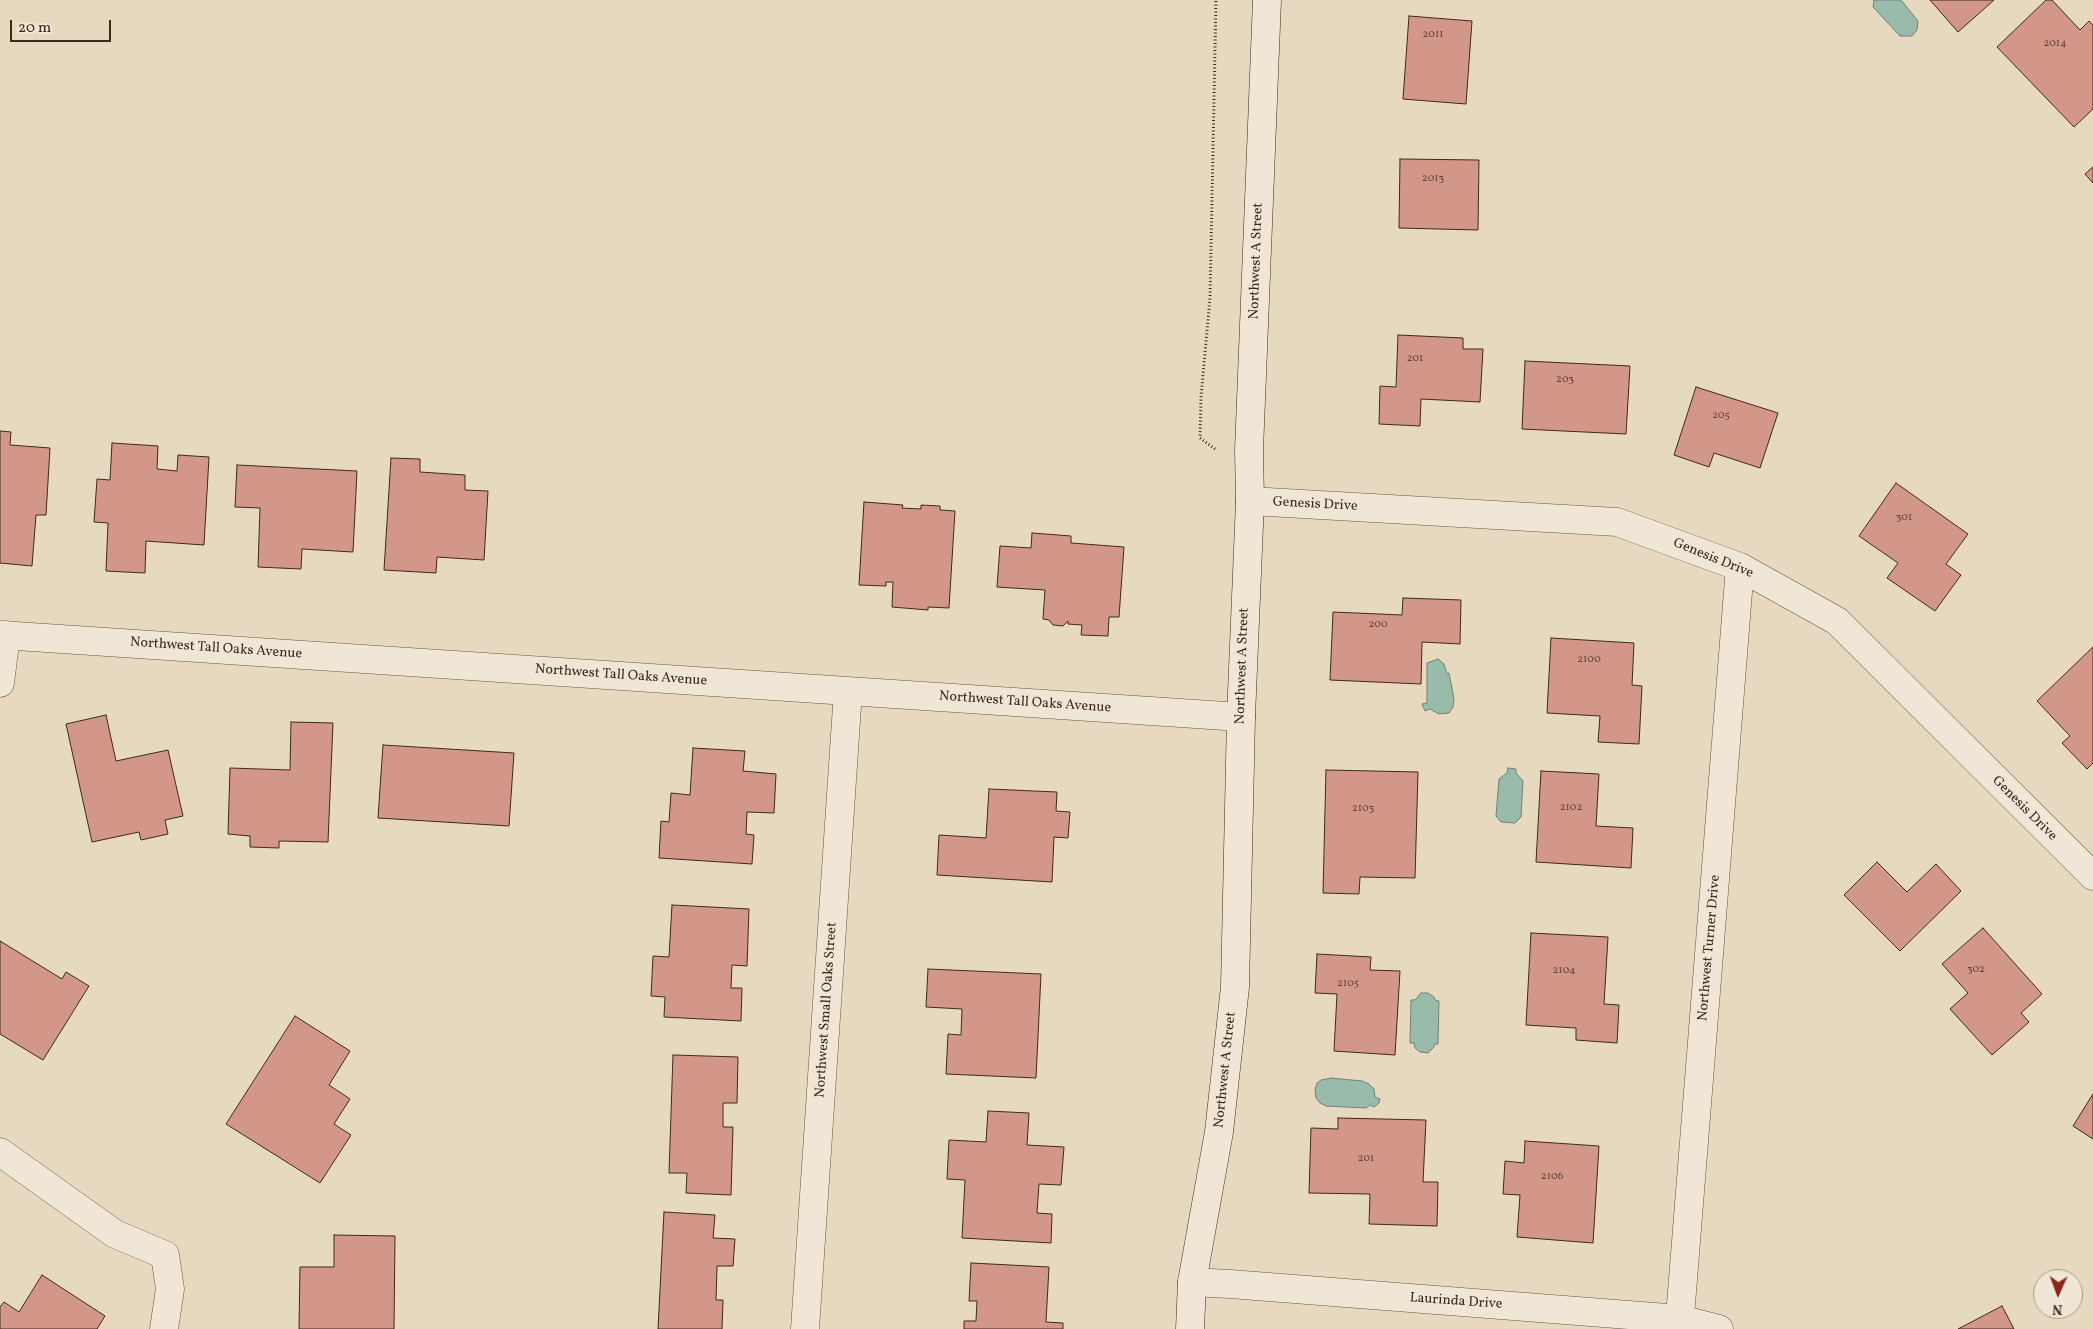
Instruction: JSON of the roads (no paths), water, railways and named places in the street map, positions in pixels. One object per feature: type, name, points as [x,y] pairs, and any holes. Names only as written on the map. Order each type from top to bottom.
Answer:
[{"type":"street","name":"Northwest A Street","points":[[1190,1329],[1192,1282],[1219,1132],[1235,987],[1241,717],[1250,501],[1249,450],[1267,0]]},
{"type":"street","name":"Genesis Drive","points":[[1250,501],[1617,522],[1740,567],[1837,621],[2093,876]]},
{"type":"street","name":"Northwest Turner Drive","points":[[1680,1324],[1740,567]]},
{"type":"street","name":"Northwest Tall Oaks Avenue","points":[[3,635],[1241,717]]},
{"type":"street","points":[[0,683],[3,635]]},
{"type":"street","name":"Northwest Small Oaks Street","points":[[806,1329],[848,691]]},
{"type":"street","points":[[0,1152],[115,1234],[165,1255],[170,1289],[164,1329]]},
{"type":"street","name":"Laurinda Drive","points":[[1192,1282],[1680,1324],[1719,1329]]}]
